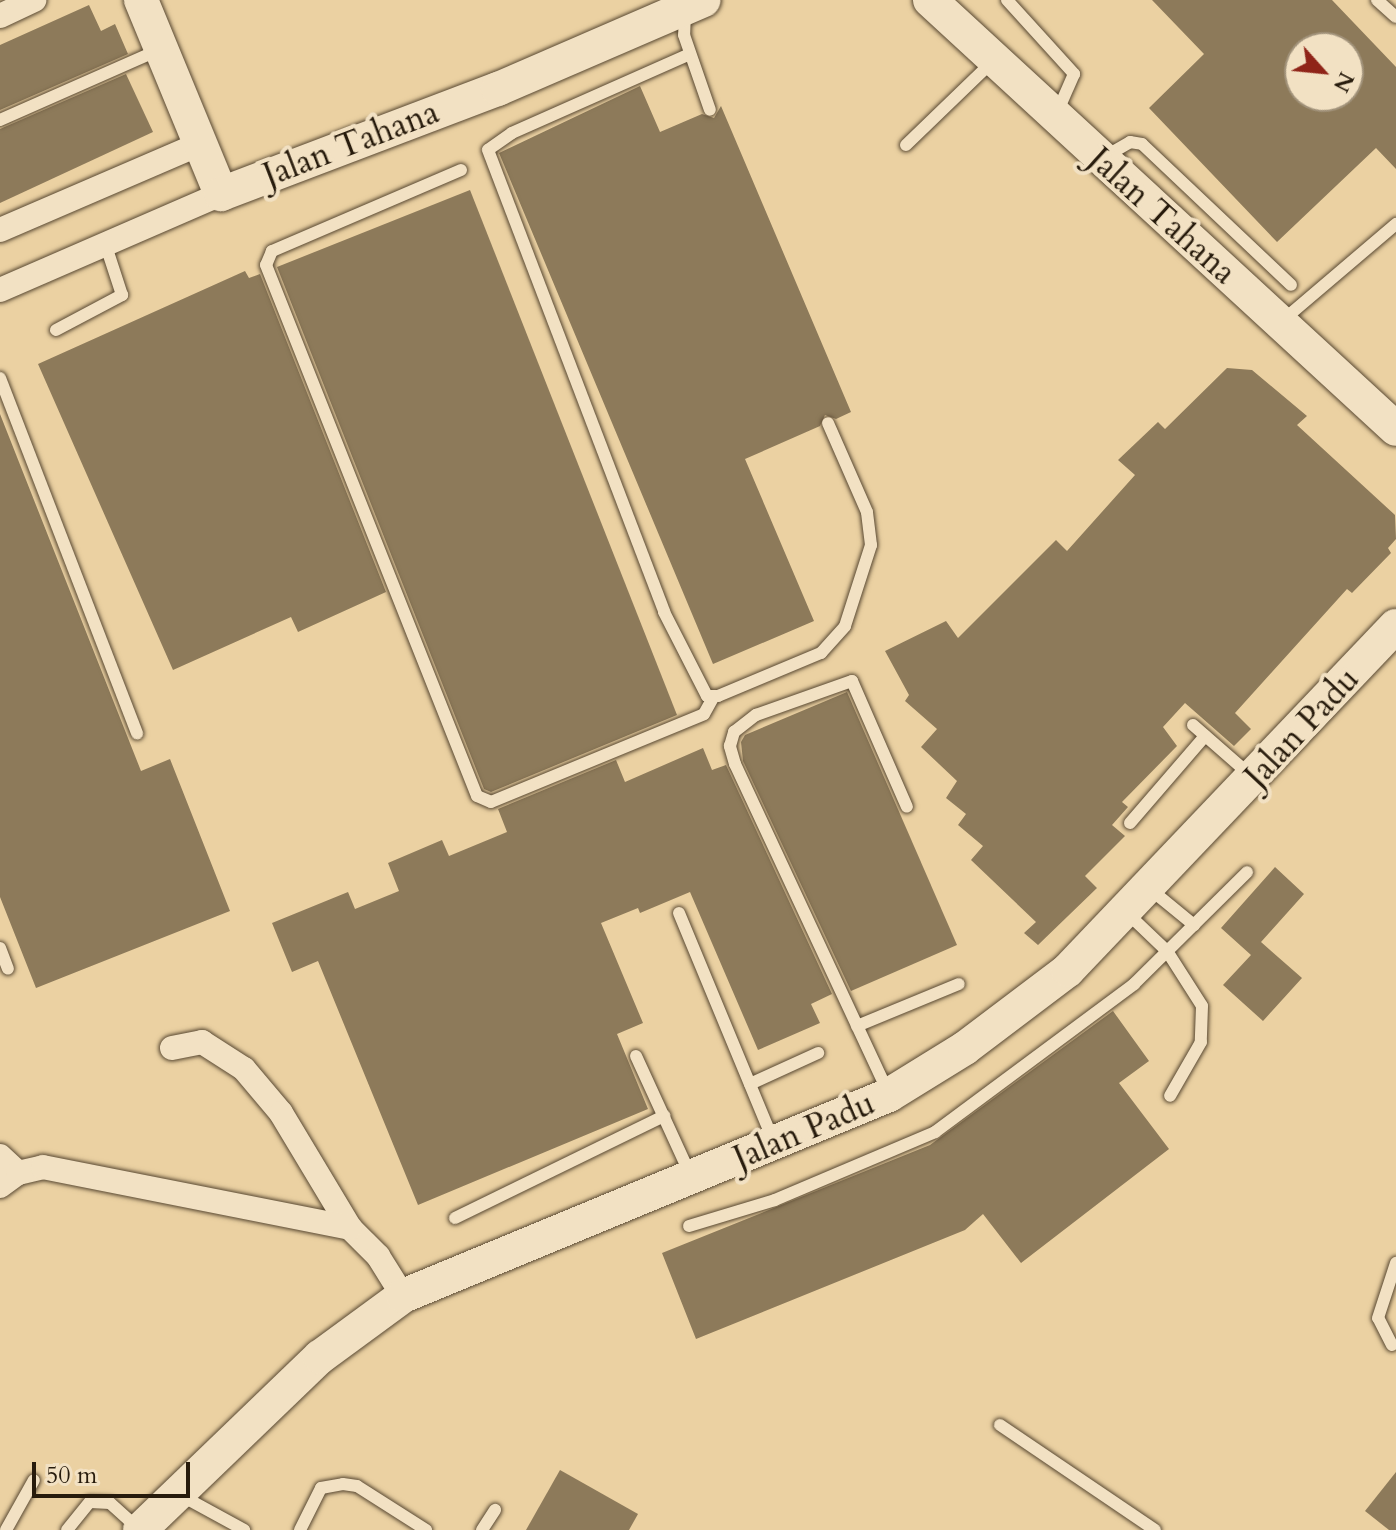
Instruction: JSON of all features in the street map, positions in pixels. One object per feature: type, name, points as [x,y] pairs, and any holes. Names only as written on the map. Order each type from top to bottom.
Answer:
[{"type":"street","points":[[0,16],[34,0]]},
{"type":"street","points":[[141,0],[221,194]]},
{"type":"street","name":"Jalan Tahana","points":[[930,0],[1054,118],[1396,429]]},
{"type":"street","name":"Jalan Tahana","points":[[0,290],[221,194],[498,89],[694,4]]},
{"type":"street","points":[[0,230],[200,144]]},
{"type":"street","name":"Jalan Padu","points":[[140,1530],[320,1357],[403,1296],[889,1095],[965,1048],[1068,970],[1254,779],[1396,626]]},
{"type":"street","points":[[172,1048],[202,1042],[244,1069],[281,1113],[350,1228],[378,1256],[403,1296]]},
{"type":"street","points":[[6,1172],[43,1167],[71,1171],[350,1228]]},
{"type":"lane","points":[[1007,0],[1074,74],[1054,118]]},
{"type":"lane","points":[[1377,0],[1396,17]]},
{"type":"lane","points":[[694,4],[690,54],[710,110]]},
{"type":"lane","points":[[0,120],[162,49]]},
{"type":"lane","points":[[690,54],[512,133],[488,150],[664,612],[698,688],[713,698]]},
{"type":"lane","points":[[906,145],[995,59]]},
{"type":"lane","points":[[1100,160],[1130,142],[1142,144],[1291,285]]},
{"type":"lane","points":[[461,170],[272,251],[266,265],[477,796],[491,802],[690,720],[711,708],[713,698]]},
{"type":"lane","points":[[1279,323],[1396,224]]},
{"type":"lane","points":[[56,330],[122,295],[105,243]]},
{"type":"lane","points":[[0,378],[137,733]]},
{"type":"lane","points":[[713,698],[821,653],[845,626],[871,545],[867,512],[828,423]]},
{"type":"lane","points":[[889,1095],[735,764],[730,746],[734,732],[756,715],[852,681],[907,807]]},
{"type":"lane","points":[[1193,725],[1254,779]]},
{"type":"lane","points":[[1130,823],[1205,736]]},
{"type":"lane","points":[[689,1226],[775,1200],[935,1132],[1134,984],[1247,872]]},
{"type":"lane","points":[[1137,900],[1194,925]]},
{"type":"lane","points":[[1137,900],[1202,1006],[1201,1042],[1170,1096]]},
{"type":"lane","points":[[679,913],[774,1143]]},
{"type":"lane","points":[[0,948],[8,969]]},
{"type":"lane","points":[[857,1026],[959,984]]},
{"type":"lane","points":[[750,1084],[818,1053]]},
{"type":"lane","points":[[636,1056],[692,1177]]},
{"type":"lane","points":[[455,1218],[664,1116]]},
{"type":"lane","points":[[1392,1345],[1378,1318],[1396,1263]]},
{"type":"lane","points":[[1000,1425],[1155,1530]]},
{"type":"lane","points":[[6,1530],[34,1480]]},
{"type":"lane","points":[[300,1530],[321,1488],[343,1484],[357,1486],[426,1530]]},
{"type":"lane","points":[[176,1493],[244,1530]]},
{"type":"lane","points":[[67,1530],[90,1502],[110,1503],[140,1530]]},
{"type":"lane","points":[[482,1530],[495,1510]]},
{"type":"building","points":[[1152,0],[1332,0],[1363,32],[1284,32],[1284,112],[1364,112],[1364,34],[1396,67],[1396,169],[1376,148],[1277,242],[1149,108],[1204,54]]},
{"type":"building","points":[[89,5],[101,31],[115,24],[128,54],[0,110],[0,45]]},
{"type":"building","points":[[126,74],[153,132],[0,203],[0,129]]},
{"type":"building","points":[[640,86],[660,132],[702,114],[714,118],[721,106],[851,412],[836,419],[825,415],[820,426],[745,459],[814,621],[713,664],[499,153]]},
{"type":"building","points":[[470,190],[677,715],[491,792],[484,789],[277,267]]},
{"type":"building","points":[[245,271],[249,278],[260,274],[386,592],[298,632],[291,617],[173,670],[38,364]]},
{"type":"building","points":[[1227,368],[1252,370],[1307,416],[1297,425],[1395,515],[1396,539],[1388,548],[1391,553],[1352,593],[1347,589],[1235,713],[1251,729],[1234,746],[1185,703],[1163,727],[1177,746],[1122,802],[1128,807],[1112,825],[1125,836],[1085,876],[1097,888],[1038,945],[1024,933],[1036,922],[971,860],[983,846],[958,825],[966,814],[946,798],[957,781],[921,747],[937,729],[905,701],[909,695],[885,651],[946,621],[958,638],[1056,540],[1067,551],[1135,475],[1118,460],[1158,422],[1165,429]]},
{"type":"building","points":[[0,414],[141,771],[170,759],[230,911],[36,988],[0,897]]},
{"type":"building","points":[[847,692],[957,945],[851,991],[743,761],[741,742],[745,735]]},
{"type":"building","points":[[703,748],[712,770],[726,765],[832,994],[811,1004],[820,1023],[758,1050],[690,892],[640,913],[638,908],[601,923],[643,1023],[617,1034],[648,1109],[418,1205],[318,961],[292,972],[272,923],[348,892],[355,909],[399,891],[388,863],[442,840],[449,856],[507,832],[498,809],[616,760],[625,782]]},
{"type":"building","points":[[1275,867],[1304,894],[1261,942],[1302,978],[1263,1021],[1223,985],[1251,955],[1221,928]]},
{"type":"building","points":[[1113,1011],[1149,1061],[1119,1083],[1169,1149],[1021,1263],[983,1214],[965,1230],[696,1339],[662,1253],[930,1145]]},
{"type":"building","points":[[560,1470],[638,1514],[629,1530],[526,1530]]},
{"type":"building","points":[[1396,1472],[1396,1530],[1389,1530],[1365,1511]]}]
